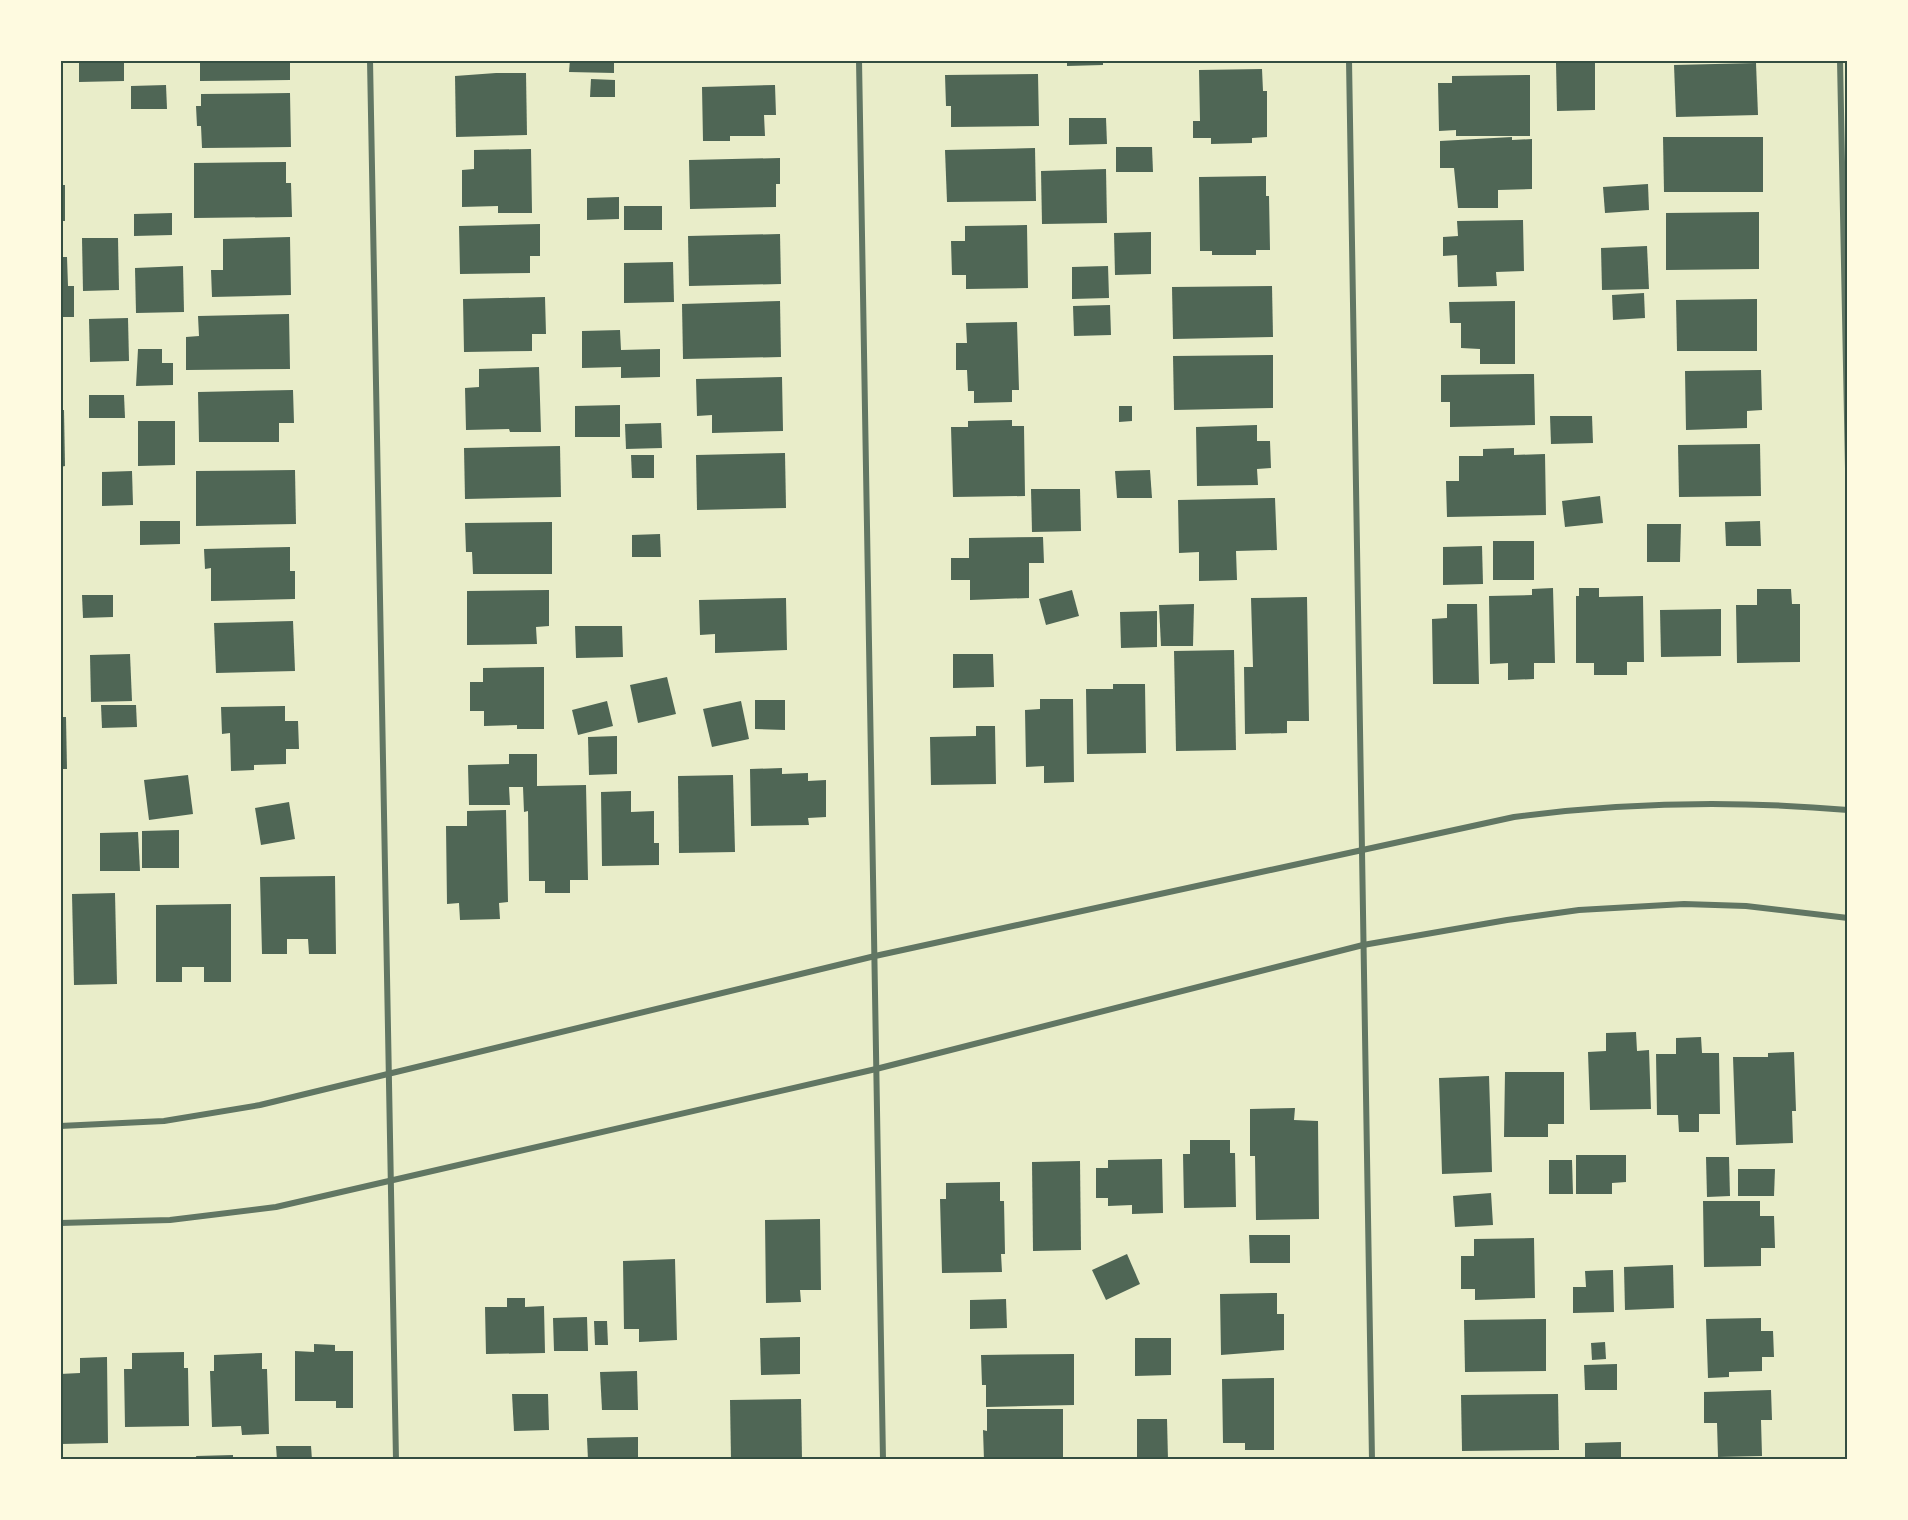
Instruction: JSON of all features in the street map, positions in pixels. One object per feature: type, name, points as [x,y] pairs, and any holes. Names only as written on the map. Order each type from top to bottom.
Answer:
[{"type":"street","points":[[370,60],[396,1460]]},
{"type":"street","points":[[859,60],[883,1460]]},
{"type":"street","points":[[1349,60],[1372,1460]]},
{"type":"street","points":[[1840,60],[1848,468]]},
{"type":"street","points":[[60,1126],[123,1125],[212,1114],[390,1075],[875,956],[1514,817],[1587,807],[1718,802],[1848,810]]},
{"type":"street","points":[[60,1223],[170,1220],[276,1207],[876,1069],[1363,945],[1517,919],[1646,904],[1746,906],[1848,918]]},
{"type":"building","points":[[79,60],[124,60],[124,81],[79,82]]},
{"type":"building","points":[[200,60],[290,60],[290,80],[200,81]]},
{"type":"building","points":[[570,60],[614,60],[614,73],[569,72]]},
{"type":"building","points":[[1067,60],[1103,60],[1103,65],[1067,66]]},
{"type":"building","points":[[1112,60],[1142,60],[1142,63],[1112,63]]},
{"type":"building","points":[[1556,63],[1595,63],[1595,110],[1557,111]]},
{"type":"building","points":[[1756,63],[1758,115],[1676,117],[1674,65]]},
{"type":"building","points":[[1262,69],[1263,91],[1267,91],[1267,137],[1252,138],[1252,143],[1211,144],[1211,138],[1193,138],[1193,121],[1200,121],[1199,70]]},
{"type":"building","points":[[526,73],[527,135],[456,137],[455,76]]},
{"type":"building","points":[[1038,74],[1039,126],[951,127],[951,106],[946,106],[945,75]]},
{"type":"building","points":[[1530,75],[1530,136],[1456,136],[1456,130],[1439,131],[1438,83],[1452,83],[1452,76]]},
{"type":"building","points":[[591,79],[615,80],[615,97],[590,97]]},
{"type":"building","points":[[166,85],[167,109],[131,109],[131,86]]},
{"type":"building","points":[[775,85],[776,115],[764,115],[765,136],[730,136],[730,141],[703,141],[702,87]]},
{"type":"building","points":[[290,93],[291,147],[202,148],[201,126],[197,126],[196,106],[201,106],[201,94]]},
{"type":"building","points":[[1069,118],[1106,118],[1107,144],[1069,145]]},
{"type":"building","points":[[1512,137],[1512,140],[1532,139],[1532,189],[1498,190],[1498,208],[1458,208],[1454,168],[1440,168],[1440,141]]},
{"type":"building","points":[[1663,137],[1763,137],[1763,192],[1664,192]]},
{"type":"building","points":[[1116,147],[1152,147],[1153,172],[1116,172]]},
{"type":"building","points":[[1035,148],[1036,201],[947,202],[945,150]]},
{"type":"building","points":[[531,149],[532,213],[498,213],[498,206],[462,207],[462,170],[474,169],[474,150]]},
{"type":"building","points":[[780,158],[780,184],[776,184],[776,207],[690,209],[689,160]]},
{"type":"building","points":[[286,162],[286,183],[291,183],[292,217],[194,218],[194,163]]},
{"type":"building","points":[[1106,169],[1107,223],[1042,224],[1041,171]]},
{"type":"building","points":[[1266,176],[1266,196],[1269,196],[1270,250],[1256,250],[1256,255],[1212,255],[1212,251],[1200,251],[1199,177]]},
{"type":"building","points":[[1648,184],[1649,210],[1605,213],[1603,187]]},
{"type":"building","points":[[60,185],[65,185],[65,221],[60,221]]},
{"type":"building","points":[[619,197],[619,219],[587,220],[587,198]]},
{"type":"building","points":[[624,206],[662,206],[662,230],[624,230]]},
{"type":"building","points":[[1759,212],[1759,269],[1666,270],[1666,213]]},
{"type":"building","points":[[172,213],[172,235],[134,236],[134,214]]},
{"type":"building","points":[[1523,220],[1524,271],[1496,272],[1497,286],[1458,287],[1457,255],[1443,256],[1443,237],[1458,236],[1457,221]]},
{"type":"building","points":[[540,224],[540,256],[530,256],[530,273],[460,274],[459,226]]},
{"type":"building","points":[[1027,225],[1028,288],[966,289],[966,275],[952,275],[951,241],[965,241],[965,226]]},
{"type":"building","points":[[1151,232],[1151,274],[1115,275],[1114,233]]},
{"type":"building","points":[[780,234],[781,284],[689,286],[688,236]]},
{"type":"building","points":[[290,237],[291,295],[212,297],[211,270],[223,270],[223,239]]},
{"type":"building","points":[[82,238],[118,238],[119,290],[83,291]]},
{"type":"building","points":[[1647,246],[1649,289],[1602,290],[1601,248]]},
{"type":"building","points":[[60,257],[67,257],[68,286],[74,286],[74,317],[60,317]]},
{"type":"building","points":[[673,262],[674,302],[624,303],[624,263]]},
{"type":"building","points":[[183,266],[184,312],[136,313],[135,268]]},
{"type":"building","points":[[1108,266],[1109,298],[1072,299],[1072,267]]},
{"type":"building","points":[[1272,286],[1273,337],[1173,339],[1172,287]]},
{"type":"building","points":[[1644,293],[1645,318],[1613,320],[1612,295]]},
{"type":"building","points":[[545,297],[546,334],[532,334],[532,351],[464,352],[463,299]]},
{"type":"building","points":[[1757,299],[1757,351],[1677,351],[1676,300]]},
{"type":"building","points":[[780,301],[781,357],[683,359],[682,304]]},
{"type":"building","points":[[1515,301],[1515,364],[1480,364],[1480,349],[1461,348],[1461,323],[1450,323],[1449,302]]},
{"type":"building","points":[[1110,305],[1111,335],[1074,336],[1073,306]]},
{"type":"building","points":[[289,314],[290,369],[186,370],[186,337],[199,336],[198,316]]},
{"type":"building","points":[[128,318],[129,361],[90,362],[89,319]]},
{"type":"building","points":[[1017,322],[1019,390],[1012,390],[1012,402],[974,403],[974,391],[968,391],[967,370],[956,370],[956,343],[967,343],[966,323]]},
{"type":"building","points":[[620,330],[621,350],[660,349],[660,377],[621,378],[621,367],[582,368],[582,331]]},
{"type":"building","points":[[138,349],[162,349],[162,363],[173,363],[173,385],[136,386]]},
{"type":"building","points":[[1273,355],[1273,408],[1174,410],[1173,356]]},
{"type":"building","points":[[539,367],[541,432],[510,432],[509,429],[466,430],[465,388],[479,387],[479,369]]},
{"type":"building","points":[[1761,370],[1762,410],[1747,411],[1747,428],[1686,430],[1685,371]]},
{"type":"building","points":[[1534,374],[1535,425],[1450,427],[1450,402],[1441,402],[1441,375]]},
{"type":"building","points":[[782,377],[783,431],[712,433],[712,415],[697,416],[696,379]]},
{"type":"building","points":[[293,390],[294,423],[279,423],[279,442],[199,442],[198,392]]},
{"type":"building","points":[[89,395],[124,395],[125,418],[89,418]]},
{"type":"building","points":[[620,405],[620,437],[575,437],[575,406]]},
{"type":"building","points":[[1119,406],[1132,406],[1132,421],[1119,422]]},
{"type":"building","points":[[60,410],[64,410],[65,466],[60,467]]},
{"type":"building","points":[[1550,416],[1592,416],[1593,443],[1551,444]]},
{"type":"building","points":[[1012,420],[1012,426],[1024,426],[1025,496],[953,497],[951,427],[968,427],[968,421]]},
{"type":"building","points":[[138,421],[175,421],[175,465],[138,466]]},
{"type":"building","points":[[661,423],[662,448],[626,449],[625,424]]},
{"type":"building","points":[[1257,425],[1257,441],[1270,441],[1271,468],[1257,469],[1258,485],[1197,486],[1196,427]]},
{"type":"building","points":[[1760,444],[1761,496],[1679,497],[1678,445]]},
{"type":"building","points":[[560,446],[561,497],[465,499],[464,448]]},
{"type":"building","points":[[1514,448],[1514,455],[1545,454],[1546,515],[1447,517],[1446,481],[1459,481],[1459,456],[1483,456],[1483,449]]},
{"type":"building","points":[[785,453],[786,508],[697,510],[696,455]]},
{"type":"building","points":[[631,455],[654,455],[654,478],[632,478]]},
{"type":"building","points":[[295,470],[296,524],[196,526],[196,471]]},
{"type":"building","points":[[1150,470],[1152,498],[1117,498],[1115,471]]},
{"type":"building","points":[[132,471],[133,505],[102,506],[102,472]]},
{"type":"building","points":[[1031,489],[1080,489],[1081,531],[1032,532]]},
{"type":"building","points":[[1600,496],[1603,523],[1565,527],[1562,501]]},
{"type":"building","points":[[1275,498],[1277,550],[1236,551],[1237,580],[1199,581],[1199,552],[1179,553],[1178,500]]},
{"type":"building","points":[[140,521],[180,521],[180,544],[140,545]]},
{"type":"building","points":[[1760,521],[1761,546],[1726,546],[1725,522]]},
{"type":"building","points":[[552,522],[552,574],[473,574],[472,552],[466,552],[465,523]]},
{"type":"building","points":[[1647,524],[1681,524],[1680,562],[1647,562]]},
{"type":"building","points":[[660,534],[661,557],[632,557],[632,535]]},
{"type":"building","points":[[1043,537],[1044,563],[1029,563],[1029,598],[970,600],[970,580],[951,580],[951,558],[969,558],[969,538]]},
{"type":"building","points":[[1493,541],[1534,541],[1534,580],[1493,580]]},
{"type":"building","points":[[1482,546],[1483,584],[1443,585],[1443,547]]},
{"type":"building","points":[[290,547],[290,571],[295,571],[295,599],[211,601],[211,568],[205,569],[204,549]]},
{"type":"building","points":[[1553,588],[1555,663],[1534,663],[1534,679],[1508,680],[1508,663],[1490,664],[1489,596],[1532,595],[1532,589]]},
{"type":"building","points":[[1579,588],[1599,588],[1599,597],[1643,596],[1644,662],[1627,662],[1627,675],[1594,675],[1594,663],[1576,663],[1576,596],[1579,596]]},
{"type":"building","points":[[1757,589],[1791,589],[1792,604],[1800,604],[1800,662],[1737,663],[1736,605],[1757,605]]},
{"type":"building","points":[[549,590],[549,626],[536,627],[537,644],[467,645],[467,591]]},
{"type":"building","points":[[1072,590],[1079,616],[1046,625],[1039,599]]},
{"type":"building","points":[[82,595],[113,595],[113,617],[83,618]]},
{"type":"building","points":[[1307,597],[1309,721],[1287,721],[1287,733],[1245,734],[1244,667],[1253,667],[1251,598]]},
{"type":"building","points":[[786,598],[787,650],[715,653],[715,634],[700,635],[699,600]]},
{"type":"building","points":[[1194,604],[1193,646],[1161,646],[1159,605]]},
{"type":"building","points":[[1447,604],[1477,604],[1479,684],[1433,684],[1432,619],[1447,618]]},
{"type":"building","points":[[1721,609],[1721,656],[1661,657],[1660,610]]},
{"type":"building","points":[[1157,611],[1157,647],[1121,648],[1120,612]]},
{"type":"building","points":[[293,621],[295,671],[216,673],[214,623]]},
{"type":"building","points":[[575,626],[622,626],[623,657],[576,658]]},
{"type":"building","points":[[1234,650],[1236,750],[1176,751],[1174,651]]},
{"type":"building","points":[[130,654],[132,701],[91,702],[90,655]]},
{"type":"building","points":[[953,654],[993,654],[994,687],[953,688]]},
{"type":"building","points":[[544,667],[544,729],[517,729],[517,725],[484,726],[484,711],[470,711],[470,682],[483,682],[483,668]]},
{"type":"building","points":[[667,677],[676,714],[638,723],[630,685]]},
{"type":"building","points":[[1113,684],[1145,684],[1146,753],[1087,754],[1086,689],[1113,689]]},
{"type":"building","points":[[1040,699],[1073,699],[1074,782],[1044,783],[1044,766],[1026,767],[1025,710],[1040,709]]},
{"type":"building","points":[[755,700],[785,700],[785,730],[755,729]]},
{"type":"building","points":[[607,701],[613,726],[578,735],[572,710]]},
{"type":"building","points":[[741,701],[749,739],[712,747],[703,709]]},
{"type":"building","points":[[101,705],[136,705],[137,727],[102,728]]},
{"type":"building","points":[[285,706],[285,721],[298,721],[299,749],[286,749],[286,764],[254,765],[254,770],[231,771],[230,733],[222,734],[221,707]]},
{"type":"building","points":[[60,717],[66,717],[67,769],[60,769]]},
{"type":"building","points":[[976,726],[995,726],[996,784],[931,785],[930,737],[976,736]]},
{"type":"building","points":[[617,736],[617,774],[589,775],[588,737]]},
{"type":"building","points":[[509,754],[537,754],[537,786],[586,785],[588,880],[570,880],[570,893],[545,893],[545,881],[529,881],[528,811],[524,812],[523,787],[509,787],[510,805],[469,805],[468,765],[509,764]]},
{"type":"building","points":[[782,768],[782,774],[808,773],[808,781],[826,780],[826,817],[808,818],[809,825],[751,826],[750,769]]},
{"type":"building","points":[[188,775],[193,814],[149,820],[144,780]]},
{"type":"building","points":[[733,775],[735,852],[679,853],[678,776]]},
{"type":"building","points":[[631,791],[631,812],[654,811],[654,843],[659,843],[659,865],[602,866],[601,792]]},
{"type":"building","points":[[289,802],[295,839],[261,845],[255,808]]},
{"type":"building","points":[[506,810],[508,902],[499,903],[500,919],[460,920],[459,903],[447,904],[446,826],[467,826],[467,811]]},
{"type":"building","points":[[179,830],[179,868],[142,868],[142,831]]},
{"type":"building","points":[[138,832],[140,871],[100,871],[100,833]]},
{"type":"building","points":[[335,876],[336,954],[309,954],[308,939],[287,939],[287,954],[262,954],[260,877]]},
{"type":"building","points":[[115,893],[117,984],[74,985],[72,894]]},
{"type":"building","points":[[231,904],[231,982],[204,982],[204,967],[182,967],[182,982],[156,982],[156,905]]},
{"type":"building","points":[[1636,1032],[1637,1051],[1649,1050],[1651,1109],[1590,1110],[1588,1052],[1606,1051],[1606,1033]]},
{"type":"building","points":[[1701,1037],[1702,1053],[1719,1053],[1720,1114],[1699,1114],[1699,1132],[1679,1132],[1678,1115],[1657,1115],[1656,1054],[1676,1054],[1676,1038]]},
{"type":"building","points":[[1794,1052],[1796,1111],[1792,1111],[1793,1143],[1736,1145],[1733,1057],[1768,1057],[1768,1053]]},
{"type":"building","points":[[1505,1072],[1564,1072],[1564,1124],[1548,1124],[1548,1137],[1504,1137]]},
{"type":"building","points":[[1489,1076],[1492,1172],[1442,1174],[1439,1078]]},
{"type":"building","points":[[1295,1108],[1294,1120],[1318,1121],[1319,1219],[1256,1220],[1255,1156],[1250,1156],[1250,1109]]},
{"type":"building","points":[[1190,1140],[1230,1140],[1230,1153],[1235,1153],[1236,1207],[1184,1208],[1183,1154],[1190,1154]]},
{"type":"building","points":[[1576,1155],[1626,1155],[1626,1182],[1612,1183],[1612,1194],[1576,1194]]},
{"type":"building","points":[[1706,1157],[1729,1157],[1730,1196],[1707,1197]]},
{"type":"building","points":[[1162,1159],[1163,1213],[1132,1214],[1132,1205],[1108,1206],[1108,1198],[1096,1198],[1096,1168],[1108,1168],[1108,1160]]},
{"type":"building","points":[[1549,1160],[1572,1160],[1573,1194],[1549,1194]]},
{"type":"building","points":[[1080,1161],[1081,1250],[1033,1251],[1032,1162]]},
{"type":"building","points":[[1738,1169],[1775,1169],[1774,1196],[1738,1196]]},
{"type":"building","points":[[1000,1182],[1000,1201],[1004,1201],[1005,1254],[1001,1254],[1002,1272],[942,1273],[940,1199],[946,1199],[946,1183]]},
{"type":"building","points":[[1491,1193],[1493,1225],[1455,1227],[1453,1196]]},
{"type":"building","points":[[1703,1201],[1760,1201],[1760,1216],[1774,1216],[1775,1248],[1761,1248],[1761,1266],[1704,1267]]},
{"type":"building","points":[[820,1219],[821,1290],[800,1290],[801,1302],[766,1303],[765,1220]]},
{"type":"building","points":[[1249,1235],[1290,1235],[1290,1263],[1250,1263]]},
{"type":"building","points":[[1534,1238],[1535,1298],[1475,1300],[1475,1289],[1461,1289],[1461,1256],[1474,1256],[1474,1239]]},
{"type":"building","points":[[1127,1254],[1140,1284],[1106,1300],[1092,1270]]},
{"type":"building","points":[[675,1259],[677,1340],[639,1342],[639,1329],[624,1329],[623,1261]]},
{"type":"building","points":[[1673,1265],[1674,1308],[1625,1310],[1624,1267]]},
{"type":"building","points":[[1613,1270],[1614,1312],[1573,1313],[1573,1287],[1586,1287],[1585,1271]]},
{"type":"building","points":[[1277,1293],[1277,1314],[1284,1314],[1284,1350],[1221,1355],[1220,1294]]},
{"type":"building","points":[[507,1298],[525,1298],[525,1307],[544,1306],[545,1353],[486,1354],[485,1307],[507,1307]]},
{"type":"building","points":[[1006,1299],[1007,1328],[970,1329],[970,1300]]},
{"type":"building","points":[[587,1317],[588,1351],[554,1351],[553,1318]]},
{"type":"building","points":[[1761,1318],[1761,1331],[1773,1331],[1774,1357],[1762,1357],[1762,1371],[1729,1372],[1729,1377],[1708,1378],[1706,1319]]},
{"type":"building","points":[[1546,1319],[1546,1371],[1465,1372],[1464,1320]]},
{"type":"building","points":[[594,1321],[607,1321],[608,1345],[595,1345]]},
{"type":"building","points":[[800,1337],[800,1374],[761,1375],[760,1338]]},
{"type":"building","points":[[1135,1338],[1171,1338],[1171,1375],[1135,1376]]},
{"type":"building","points":[[1605,1342],[1606,1359],[1592,1360],[1591,1343]]},
{"type":"building","points":[[314,1344],[335,1345],[335,1351],[353,1351],[353,1408],[336,1408],[336,1401],[295,1401],[295,1351],[314,1352]]},
{"type":"building","points":[[184,1352],[184,1368],[188,1368],[189,1426],[125,1427],[124,1369],[132,1369],[132,1353]]},
{"type":"building","points":[[262,1353],[262,1369],[267,1369],[269,1434],[242,1435],[241,1426],[212,1427],[210,1371],[214,1371],[214,1355]]},
{"type":"building","points":[[1074,1354],[1074,1405],[986,1407],[986,1385],[982,1385],[981,1355]]},
{"type":"building","points":[[107,1357],[108,1443],[61,1444],[60,1374],[80,1373],[80,1358]]},
{"type":"building","points":[[1617,1364],[1617,1390],[1585,1390],[1584,1365]]},
{"type":"building","points":[[637,1371],[638,1410],[602,1410],[600,1372]]},
{"type":"building","points":[[1274,1378],[1274,1450],[1245,1450],[1245,1443],[1223,1443],[1222,1379]]},
{"type":"building","points":[[1771,1390],[1772,1420],[1761,1420],[1762,1456],[1718,1457],[1717,1423],[1704,1423],[1704,1392]]},
{"type":"building","points":[[512,1394],[548,1394],[549,1430],[514,1431]]},
{"type":"building","points":[[1558,1394],[1559,1450],[1462,1451],[1461,1395]]},
{"type":"building","points":[[801,1399],[802,1460],[731,1460],[730,1400]]},
{"type":"building","points":[[987,1409],[1063,1409],[1063,1460],[984,1460],[983,1430],[987,1431]]},
{"type":"building","points":[[1137,1419],[1167,1419],[1168,1460],[1137,1460]]},
{"type":"building","points":[[638,1437],[638,1460],[588,1460],[587,1438]]},
{"type":"building","points":[[1621,1442],[1621,1460],[1585,1460],[1585,1443]]},
{"type":"building","points":[[276,1446],[311,1446],[312,1460],[277,1460]]},
{"type":"building","points":[[233,1455],[233,1460],[197,1460],[196,1456]]}]
